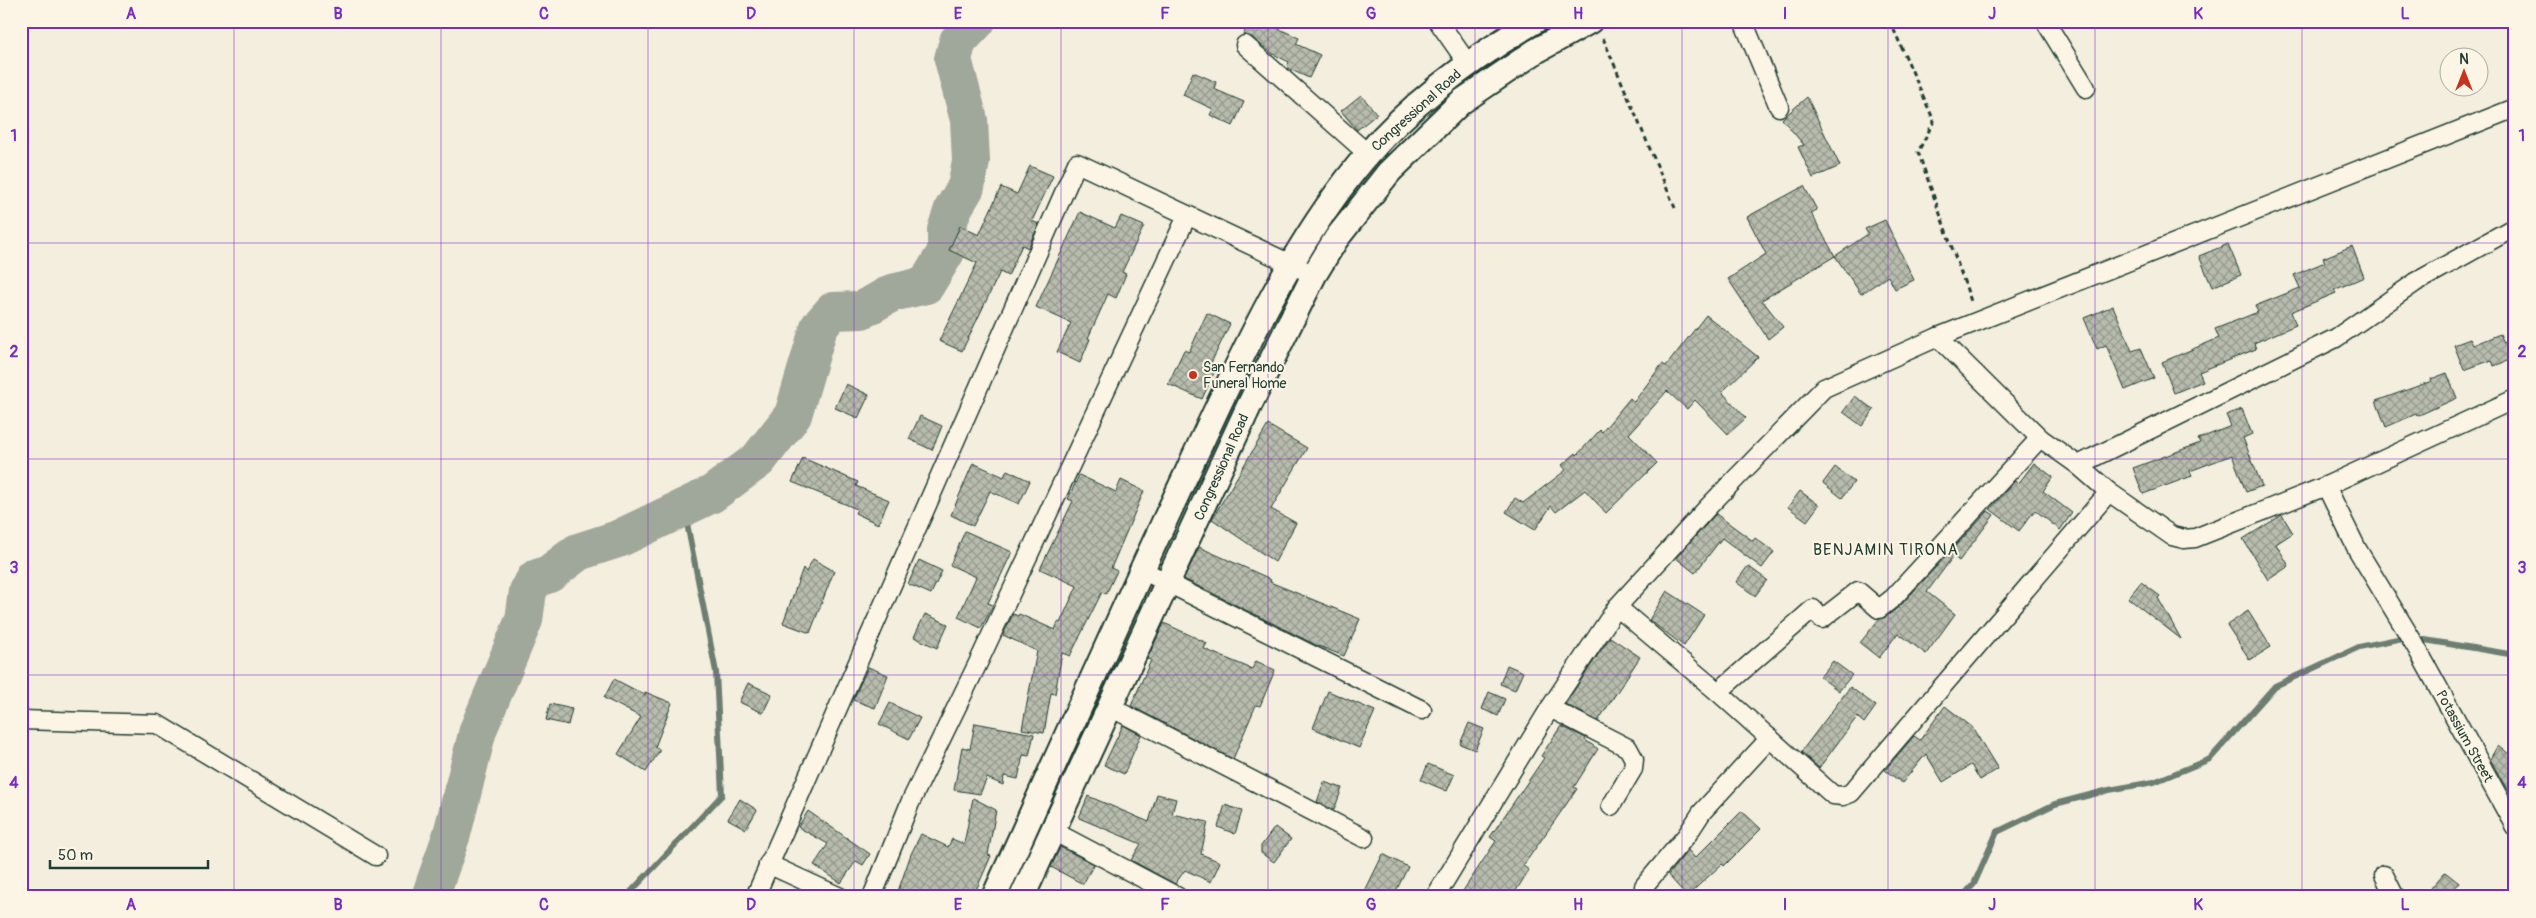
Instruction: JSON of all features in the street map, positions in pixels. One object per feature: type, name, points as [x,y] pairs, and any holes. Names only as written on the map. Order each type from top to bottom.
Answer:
[{"type":"main road","name":"Congressional Road","points":[[994,897],[1224,393],[1292,262],[1322,215],[1368,154],[1443,84],[1468,64],[1535,21]]},
{"type":"main road","name":"Congressional Road","points":[[1022,897],[1249,406],[1314,275],[1347,225],[1388,172],[1461,102],[1536,50],[1594,26]]},
{"type":"main road","points":[[1443,84],[1461,102]]},
{"type":"street","points":[[1438,21],[1468,64]]},
{"type":"street","points":[[1743,21],[1779,107]]},
{"type":"street","points":[[2046,21],[2086,88]]},
{"type":"street","points":[[1245,45],[1368,154]]},
{"type":"street","points":[[1435,897],[1550,708],[1616,607],[1709,506],[1824,388],[1938,337],[2515,108]]},
{"type":"street","points":[[755,897],[1077,163],[1187,216],[1292,262],[1314,275]]},
{"type":"street","points":[[872,897],[910,803],[979,661],[1187,216]]},
{"type":"street","points":[[2078,465],[2336,338],[2416,282],[2515,227]]},
{"type":"street","points":[[1938,337],[2040,438],[2078,465],[2109,492],[2172,536],[2184,539],[2195,538],[2326,486],[2515,399]]},
{"type":"street","points":[[1718,692],[1813,609],[1822,619],[1858,591],[1879,609],[1893,598],[2040,438]]},
{"type":"street","name":"Potassium Street","points":[[2326,486],[2357,549],[2414,645],[2515,827]]},
{"type":"street","points":[[1616,607],[1718,692],[1833,795],[1843,796],[1851,792],[2109,492]]},
{"type":"street","points":[[1142,570],[1422,710]]},
{"type":"street","points":[[1110,707],[1364,838]]},
{"type":"street","points":[[1550,708],[1628,748],[1634,759],[1633,769],[1611,806]]},
{"type":"street","points":[[21,720],[157,724],[376,856]]},
{"type":"street","points":[[1644,886],[1687,835],[1702,812],[1770,738]]},
{"type":"street","points":[[1053,831],[1178,897]]},
{"type":"street","points":[[768,864],[840,897]]},
{"type":"street","points":[[2384,875],[2394,897]]},
{"type":"path","points":[[1890,21],[1934,121],[1918,152],[1979,322]]},
{"type":"path","points":[[1594,26],[1675,208]]},
{"type":"building","points":[[1250,21],[1277,21],[1275,27],[1299,38],[1296,44],[1320,55],[1309,78],[1287,68],[1289,62],[1271,53],[1252,37],[1243,35]]},
{"type":"building","points":[[1193,72],[1216,82],[1214,89],[1244,102],[1233,126],[1210,115],[1213,109],[1183,95]]},
{"type":"building","points":[[1361,95],[1377,114],[1357,130],[1341,111]]},
{"type":"building","points":[[1807,97],[1840,166],[1813,178],[1798,147],[1804,145],[1782,119]]},
{"type":"building","points":[[1030,166],[1053,176],[1032,221],[1039,224],[1028,248],[1022,245],[1008,276],[1000,272],[962,351],[939,341],[977,263],[949,250],[960,226],[979,235],[1001,187],[1017,194]]},
{"type":"building","points":[[1804,186],[1817,210],[1811,213],[1835,256],[1762,300],[1783,327],[1768,339],[1728,279],[1766,254],[1747,217]]},
{"type":"building","points":[[1080,212],[1115,228],[1121,216],[1144,226],[1122,272],[1126,274],[1116,298],[1108,294],[1088,338],[1090,339],[1080,363],[1057,352],[1071,323],[1036,307]]},
{"type":"building","points":[[1885,220],[1914,280],[1895,289],[1888,276],[1861,294],[1835,256],[1868,234],[1865,229]]},
{"type":"building","points":[[2228,244],[2241,275],[2212,287],[2199,256]]},
{"type":"building","points":[[2352,246],[2364,277],[2334,290],[2336,293],[2291,312],[2296,325],[2254,343],[2256,349],[2199,372],[2203,381],[2174,393],[2162,362],[2219,338],[2215,329],[2258,312],[2255,306],[2300,288],[2294,275],[2325,262],[2323,258]]},
{"type":"building","points":[[2113,306],[2132,351],[2141,348],[2154,378],[2125,390],[2106,345],[2097,349],[2084,318]]},
{"type":"building","points":[[1207,313],[1230,324],[1211,363],[1217,366],[1202,399],[1168,384],[1184,350],[1189,352]]},
{"type":"building","points":[[1706,315],[1758,357],[1722,392],[1746,418],[1728,434],[1695,400],[1687,409],[1667,391],[1629,434],[1657,463],[1606,513],[1585,490],[1556,512],[1551,506],[1535,530],[1506,512],[1515,498],[1523,503],[1566,470],[1562,465],[1576,453],[1577,455],[1600,430],[1602,432],[1630,398],[1634,402],[1662,364],[1666,366]]},
{"type":"building","points":[[2500,334],[2504,343],[2515,339],[2515,358],[2494,366],[2492,360],[2464,370],[2454,345],[2470,339],[2473,345]]},
{"type":"building","points":[[2447,373],[2457,398],[2417,416],[2416,414],[2386,427],[2376,401],[2432,381],[2431,379]]},
{"type":"building","points":[[846,384],[869,395],[858,418],[835,408]]},
{"type":"building","points":[[1855,396],[1874,410],[1862,426],[1843,412]]},
{"type":"building","points":[[2242,409],[2252,434],[2243,438],[2262,486],[2246,492],[2232,455],[2190,471],[2192,476],[2143,494],[2133,468],[2200,443],[2198,439],[2231,426],[2226,415]]},
{"type":"building","points":[[920,416],[942,426],[932,450],[909,439]]},
{"type":"building","points":[[1268,425],[1307,448],[1271,509],[1296,523],[1275,562],[1212,519]]},
{"type":"building","points":[[803,458],[858,482],[856,486],[889,500],[878,524],[855,513],[857,509],[792,482]]},
{"type":"building","points":[[973,463],[1004,477],[1007,470],[1030,481],[1019,504],[990,491],[973,526],[951,515]]},
{"type":"building","points":[[2034,463],[2053,477],[2043,491],[2072,513],[2060,530],[2035,510],[2019,531],[1990,509],[2015,481],[2018,484]]},
{"type":"building","points":[[1835,467],[1854,482],[1842,498],[1823,483]]},
{"type":"building","points":[[1079,475],[1116,492],[1121,480],[1144,491],[1111,568],[1117,571],[1106,594],[1102,592],[1070,656],[1062,653],[1055,694],[1051,693],[1044,733],[1022,729],[1037,651],[1003,635],[1013,614],[1018,616],[1019,614],[1055,630],[1058,622],[1060,623],[1077,586],[1040,569],[1073,501],[1068,499]]},
{"type":"building","points":[[1800,491],[1819,505],[1807,521],[1788,507]]},
{"type":"building","points":[[1988,511],[1994,515],[1959,561],[1949,553]]},
{"type":"building","points":[[1716,514],[1753,541],[1755,538],[1774,552],[1762,568],[1722,538],[1695,573],[1676,558]]},
{"type":"building","points":[[2282,515],[2293,533],[2276,544],[2289,566],[2268,580],[2243,539]]},
{"type":"building","points":[[965,531],[1012,552],[988,603],[993,605],[981,628],[958,617],[976,577],[950,565]]},
{"type":"building","points":[[1199,547],[1266,577],[1271,580],[1270,582],[1360,619],[1344,656],[1316,645],[1184,579]]},
{"type":"building","points":[[1948,554],[1952,558],[1927,592],[1955,614],[1926,654],[1898,633],[1879,658],[1860,643],[1879,619],[1886,617],[1901,605]]},
{"type":"building","points":[[813,559],[834,571],[810,633],[783,623],[803,568],[806,572]]},
{"type":"building","points":[[919,560],[942,571],[931,594],[908,584]]},
{"type":"building","points":[[1748,566],[1767,580],[1755,596],[1736,582]]},
{"type":"building","points":[[2141,582],[2160,596],[2158,598],[2181,639],[2128,598]]},
{"type":"building","points":[[1667,591],[1704,615],[1684,646],[1649,620]]},
{"type":"building","points":[[2248,611],[2271,647],[2250,660],[2227,625]]},
{"type":"building","points":[[925,614],[948,624],[937,648],[914,637]]},
{"type":"building","points":[[1164,623],[1207,643],[1204,649],[1252,669],[1256,661],[1275,670],[1260,706],[1256,705],[1233,759],[1131,706],[1151,660],[1147,659]]},
{"type":"building","points":[[1610,637],[1640,657],[1598,721],[1565,704]]},
{"type":"building","points":[[1833,661],[1852,675],[1839,691],[1820,677]]},
{"type":"building","points":[[1507,665],[1523,672],[1515,690],[1500,684]]},
{"type":"building","points":[[868,667],[888,675],[875,708],[853,700]]},
{"type":"building","points":[[614,679],[645,695],[645,692],[672,703],[655,747],[660,750],[646,772],[618,754],[641,717],[604,698]]},
{"type":"building","points":[[748,683],[772,694],[763,713],[739,702]]},
{"type":"building","points":[[1850,687],[1876,706],[1864,723],[1857,717],[1819,768],[1801,752]]},
{"type":"building","points":[[1328,691],[1375,711],[1359,748],[1313,728]]},
{"type":"building","points":[[1489,692],[1505,699],[1498,716],[1482,709]]},
{"type":"building","points":[[890,703],[920,718],[909,739],[879,724]]},
{"type":"building","points":[[550,704],[572,709],[568,725],[546,720]]},
{"type":"building","points":[[1945,706],[1972,727],[1998,769],[1980,780],[1971,765],[1943,782],[1926,754],[1902,783],[1885,770],[1914,736],[1920,740]]},
{"type":"building","points":[[975,723],[1034,734],[1029,756],[1023,755],[1018,779],[1004,776],[1003,785],[987,778],[980,794],[954,790],[962,747],[970,749]]},
{"type":"building","points":[[1469,723],[1484,729],[1475,750],[1460,744]]},
{"type":"building","points":[[1123,725],[1141,735],[1124,774],[1104,765]]},
{"type":"building","points":[[1561,726],[1586,738],[1585,740],[1598,749],[1574,787],[1577,789],[1523,866],[1529,870],[1512,897],[1459,897],[1496,841],[1490,837],[1544,758],[1541,756]]},
{"type":"building","points":[[2498,745],[2515,759],[2515,804],[2490,759]]},
{"type":"building","points":[[1428,764],[1454,775],[1447,791],[1421,780]]},
{"type":"building","points":[[1324,782],[1342,788],[1334,810],[1317,802]]},
{"type":"building","points":[[1157,794],[1176,799],[1172,814],[1208,822],[1201,854],[1220,862],[1211,882],[1185,870],[1175,884],[1131,860],[1141,844],[1079,818],[1088,796],[1149,822]]},
{"type":"building","points":[[973,798],[996,810],[988,855],[991,856],[973,897],[896,897],[911,854],[921,834],[948,847],[952,839],[964,844]]},
{"type":"building","points":[[740,799],[757,810],[746,829],[728,819]]},
{"type":"building","points":[[1225,805],[1242,811],[1235,834],[1218,827]]},
{"type":"building","points":[[808,811],[870,854],[863,865],[856,861],[841,883],[814,865],[828,844],[798,827]]},
{"type":"building","points":[[1742,811],[1761,829],[1724,866],[1722,864],[1687,896],[1668,875],[1688,850],[1695,858]]},
{"type":"building","points":[[1275,827],[1291,839],[1274,862],[1261,853],[1261,846]]},
{"type":"building","points":[[1060,847],[1094,864],[1083,884],[1051,867]]},
{"type":"building","points":[[1383,854],[1408,867],[1393,897],[1362,897]]},
{"type":"building","points":[[2445,872],[2459,883],[2447,897],[2423,897]]},
{"type":"waterway","points":[[430,897],[452,834],[478,730],[524,620],[528,591],[535,579],[549,574],[578,552],[618,539],[712,494],[758,460],[793,415],[819,327],[833,311],[862,310],[892,293],[926,285],[946,252],[946,230],[953,209],[966,187],[971,161],[969,120],[953,59],[958,41],[977,21]]},
{"type":"waterway","points":[[626,897],[722,795],[716,672],[684,508]]},
{"type":"waterway","points":[[1962,897],[1974,884],[1997,832],[2055,804],[2109,790],[2154,782],[2210,759],[2275,686],[2359,647],[2407,637],[2515,655]]},
{"type":"place","name":"San Fernando Funeral Home","points":[[1193,375]]},
{"type":"district","name":"BENJAMIN TIRONA","points":[[1886,549]]}]
